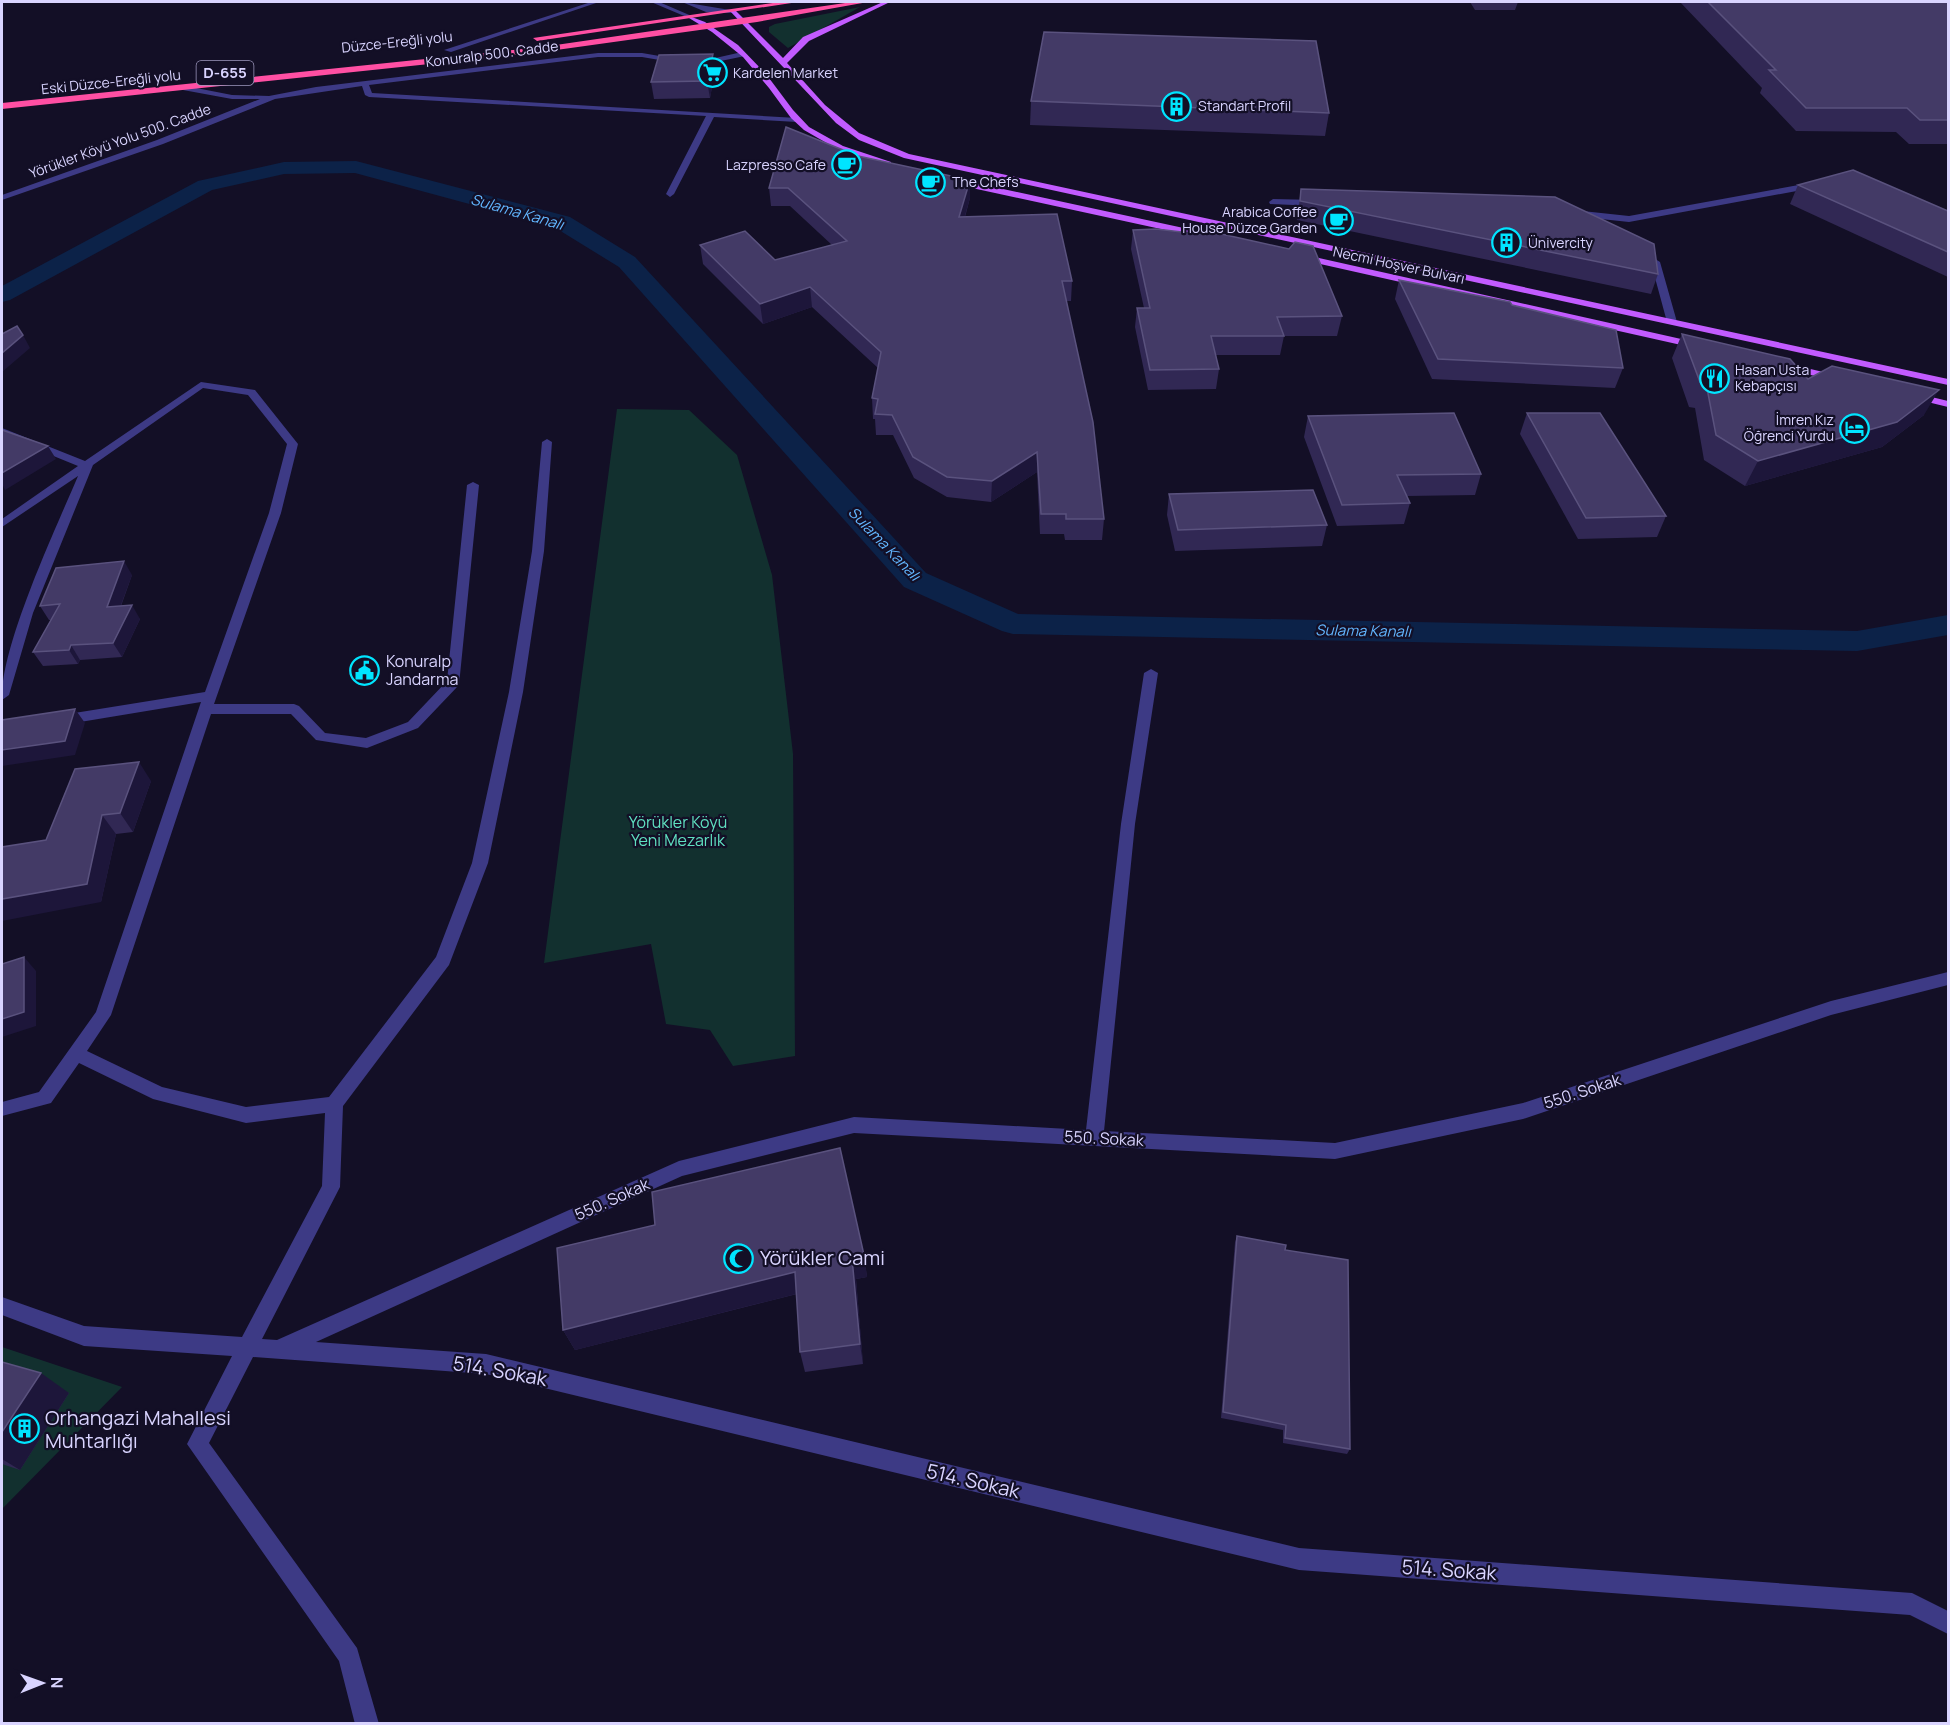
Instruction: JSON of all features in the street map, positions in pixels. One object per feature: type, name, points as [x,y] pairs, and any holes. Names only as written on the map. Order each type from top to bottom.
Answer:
[{"type":"highway","points":[[527,39],[794,2]]},
{"type":"highway","name":"Düzce-Ereğli yolu","points":[[295,78],[714,28],[864,2]]},
{"type":"highway","name":"Düzce-Ereğli yolu","points":[[436,51],[504,42]]},
{"type":"highway","name":"Düzce-Ereğli yolu","points":[[240,72],[321,64]]},
{"type":"highway","points":[[2,116],[207,92],[295,78]]},
{"type":"highway","name":"Eski Düzce-Ereğli yolu","points":[[2,106],[295,78]]},
{"type":"main road","points":[[784,62],[806,39],[887,2]]},
{"type":"main road","name":"Necmi Hoşver Bulvarı","points":[[733,11],[747,22],[820,103],[858,136],[908,156],[1948,382]]},
{"type":"main road","points":[[691,17],[714,28],[742,54],[770,84],[797,120],[849,152],[898,167]]},
{"type":"main road","points":[[940,178],[1227,241]]},
{"type":"main road","name":"Necmi Hoşver Bulvarı","points":[[1296,256],[1713,350]]},
{"type":"main road","points":[[1774,363],[1842,379]]},
{"type":"main road","points":[[1907,394],[1948,404]]},
{"type":"street","points":[[448,50],[596,2]]},
{"type":"street","points":[[654,2],[691,17]]},
{"type":"street","points":[[685,2],[705,10],[733,11]]},
{"type":"street","name":"Konuralp 500. Cadde","points":[[248,108],[273,97],[365,83],[598,55],[642,55],[676,61],[711,61],[742,54]]},
{"type":"street","points":[[365,83],[369,95],[378,96],[544,103],[797,120]]},
{"type":"street","points":[[186,88],[232,98],[273,97]]},
{"type":"street","name":"Yörükler Köyü Yolu 500. Cadde","points":[[2,198],[248,108]]},
{"type":"street","points":[[670,194],[711,114]]},
{"type":"street","points":[[1587,226],[1558,211],[1629,219],[1827,184]]},
{"type":"street","points":[[1273,202],[1330,203]]},
{"type":"street","points":[[1635,252],[1655,262],[1672,322]]},
{"type":"street","points":[[2,524],[201,385],[251,392],[293,444],[275,513],[103,1015],[45,1098],[2,1109]]},
{"type":"street","points":[[2,431],[88,466]]},
{"type":"street","points":[[367,1724],[349,1656],[197,1444],[332,1187],[334,1104],[443,960],[480,863],[516,692],[538,551],[547,442]]},
{"type":"street","points":[[2,695],[27,613],[88,466]]},
{"type":"street","points":[[48,722],[208,703],[294,709],[321,737],[367,743],[413,725],[454,682],[473,485]]},
{"type":"street","points":[[1094,1138],[1128,824],[1151,673]]},
{"type":"street","name":"550. Sokak","points":[[278,1349],[679,1169],[854,1125],[1335,1151],[1522,1111],[1832,1008],[1948,979]]},
{"type":"street","points":[[76,1053],[159,1094],[246,1115],[334,1104]]},
{"type":"street","name":"514. Sokak","points":[[2,1306],[84,1336],[486,1364],[1299,1559],[1912,1604],[1948,1623]]},
{"type":"green space","points":[[860,7],[788,48],[769,32],[769,27],[775,24]]},
{"type":"green space","name":"Yörükler Köyü Yeni Mezarlık","points":[[617,409],[689,410],[737,455],[772,575],[793,754],[795,1056],[733,1066],[710,1030],[666,1024],[651,944],[544,963]]},
{"type":"green space","points":[[2,1347],[122,1387],[2,1509]]},
{"type":"building","points":[[1708,2],[1948,2],[1948,120],[1920,120],[1907,108],[1806,108],[1769,70],[1776,70]]},
{"type":"building","name":"Standart Profil","points":[[1044,32],[1316,41],[1329,113],[1031,101]]},
{"type":"building","points":[[713,54],[707,81],[651,82],[659,55]]},
{"type":"building","points":[[786,127],[858,156],[970,180],[959,217],[1057,214],[1072,281],[1062,281],[1093,422],[1104,519],[1066,519],[1066,514],[1041,514],[1037,452],[992,481],[947,477],[913,457],[892,415],[875,414],[878,399],[872,398],[881,352],[810,287],[760,304],[700,245],[745,231],[775,260],[847,241],[788,188],[769,188]]},
{"type":"building","points":[[1853,170],[1948,211],[1948,252],[1798,185]]},
{"type":"building","points":[[1301,189],[1555,197],[1654,244],[1658,274],[1300,201]]},
{"type":"building","points":[[1156,229],[1199,234],[1199,229],[1289,249],[1295,242],[1313,246],[1342,316],[1277,317],[1284,336],[1211,336],[1219,369],[1150,370],[1137,308],[1150,308],[1133,230]]},
{"type":"building","points":[[1399,280],[1510,302],[1512,305],[1616,330],[1623,368],[1438,359]]},
{"type":"building","points":[[17,326],[23,335],[2,353],[2,334]]},
{"type":"building","points":[[1682,334],[1790,359],[1808,379],[1832,366],[1939,390],[1897,422],[1758,461],[1716,435],[1706,383],[1700,382]]},
{"type":"building","points":[[1454,413],[1481,474],[1397,475],[1410,503],[1342,505],[1308,416]]},
{"type":"building","points":[[1527,413],[1600,413],[1666,516],[1586,518]]},
{"type":"building","points":[[2,430],[48,446],[2,473]]},
{"type":"building","points":[[1313,490],[1327,525],[1178,530],[1169,494]]},
{"type":"building","points":[[124,561],[107,607],[132,605],[113,643],[71,645],[69,650],[33,652],[60,604],[40,606],[56,568]]},
{"type":"building","points":[[75,709],[65,741],[2,750],[2,720]]},
{"type":"building","points":[[139,762],[120,813],[102,815],[87,884],[2,899],[2,847],[46,840],[75,769]]},
{"type":"building","points":[[24,957],[24,1012],[2,1019],[2,964]]},
{"type":"building","name":"Yörükler Cami","points":[[840,1148],[864,1255],[852,1258],[860,1344],[800,1352],[795,1272],[563,1330],[557,1248],[655,1225],[652,1192]]},
{"type":"building","points":[[1237,1236],[1286,1245],[1285,1250],[1348,1260],[1350,1449],[1285,1438],[1286,1425],[1223,1412]]},
{"type":"building","points":[[2,1362],[41,1373],[2,1432]]},
{"type":"waterway","name":"Sulama Kanalı","points":[[2,295],[205,185],[284,168],[356,167],[562,222],[627,262],[915,580],[1013,624],[1857,641],[1948,625]]},
{"type":"place","name":"Kardelen Market","points":[[712,73]]},
{"type":"place","name":"Standart Profil","points":[[1177,106]]},
{"type":"place","name":"Lazpresso Cafe","points":[[847,165]]},
{"type":"place","name":"The Chefs","points":[[931,182]]},
{"type":"place","name":"Arabica Coffee House Düzce Garden","points":[[1338,220]]},
{"type":"place","name":"Ünivercity","points":[[1507,243]]},
{"type":"place","name":"Hasan Usta Kebapçısı","points":[[1714,378]]},
{"type":"place","name":"İmren Kız Öğrenci Yurdu","points":[[1855,428]]},
{"type":"place","name":"Konuralp Jandarma","points":[[365,670]]},
{"type":"place","name":"Yörükler Cami","points":[[739,1258]]},
{"type":"place","name":"Orhangazi Mahallesi Muhtarlığı","points":[[24,1429]]}]
